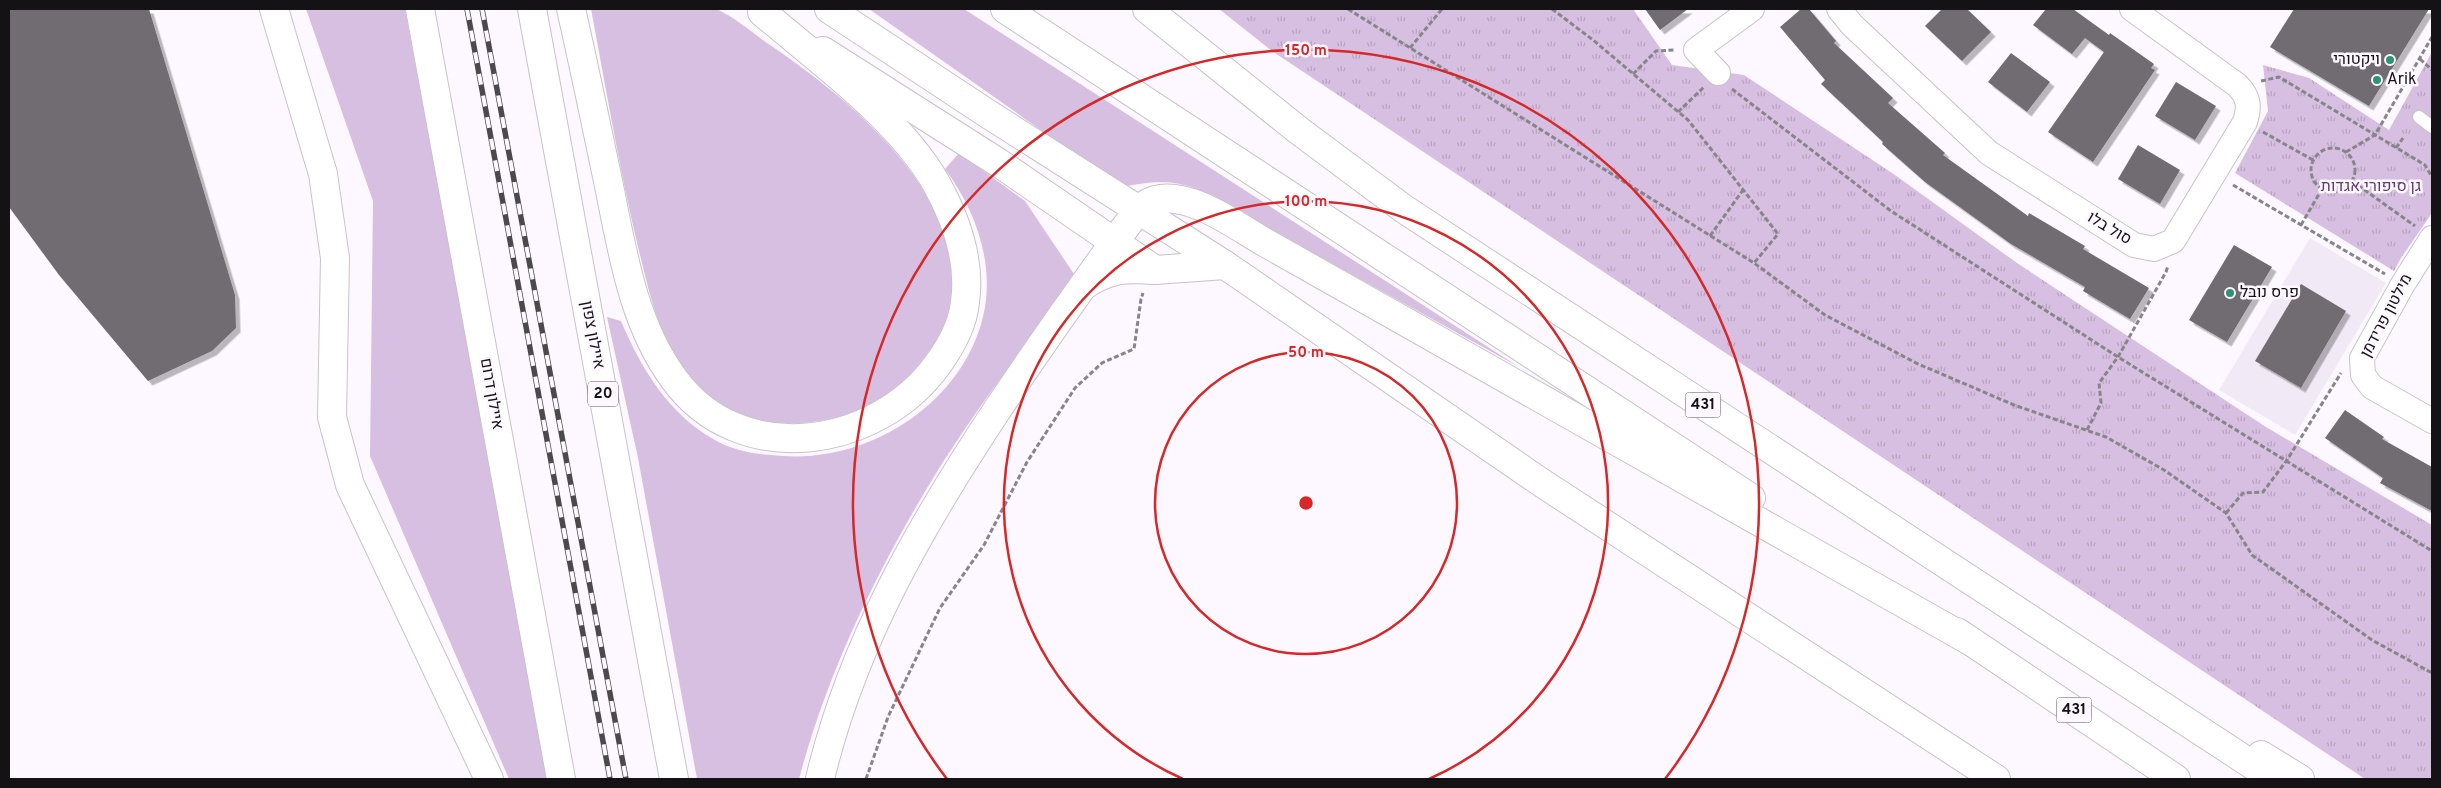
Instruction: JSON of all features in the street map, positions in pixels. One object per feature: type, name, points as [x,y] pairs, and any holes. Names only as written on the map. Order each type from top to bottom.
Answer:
[{"type":"main road","points":[[274,9],[322,174],[334,258],[332,417],[350,485],[489,779]]},
{"type":"main road","name":"איילון דרום","points":[[420,9],[562,779]]},
{"type":"main road","name":"איילון צפון","points":[[532,9],[674,779]]},
{"type":"main road","points":[[572,9],[626,268],[650,338],[660,358],[689,396],[725,424],[768,436],[812,438],[850,428],[884,415],[919,387],[948,350],[962,317],[966,303],[965,259],[951,214],[934,180],[920,160],[868,102],[759,11]]},
{"type":"main road","points":[[829,9],[985,112],[1225,265],[1542,483],[1996,779]]},
{"type":"main road","name":"431","points":[[1006,9],[1972,642],[2176,779]]},
{"type":"main road","name":"431","points":[[1147,9],[1298,130],[1404,209],[2274,779]]},
{"type":"main road","points":[[759,11],[999,163],[1155,270]]},
{"type":"main road","points":[[820,779],[845,692],[870,631],[947,486],[1080,288],[1138,210],[1153,200],[1166,198],[1179,198],[1194,203],[1972,642]]},
{"type":"main road","points":[[1080,288],[1101,274],[1125,268],[1155,270],[1225,265]]},
{"type":"main road","points":[[1870,514],[2300,779]]},
{"type":"street","points":[[1718,73],[1696,50],[1752,9]]},
{"type":"street","name":"סול בלו","points":[[1839,9],[1852,25],[1989,153],[2134,245],[2154,249],[2173,241]]},
{"type":"street","points":[[2132,9],[2237,85],[2246,94],[2249,108],[2245,122],[2173,241]]},
{"type":"street","name":"מילטון פרידמן","points":[[2424,232],[2403,284],[2362,358],[2363,375],[2372,387],[2432,421]]},
{"type":"lane","points":[[2419,117],[2432,127]]},
{"type":"path","points":[[1348,9],[1754,263],[1825,315],[1916,363],[2014,405],[2106,437],[2164,470],[2226,513],[2252,555],[2372,640],[2432,673]]},
{"type":"path","points":[[1410,48],[1442,9]]},
{"type":"path","points":[[1552,9],[1688,120],[1778,234],[1754,263]]},
{"type":"path","points":[[2346,152],[2375,135],[2432,38]]},
{"type":"path","points":[[1633,74],[1656,51],[1696,50]]},
{"type":"path","points":[[2420,59],[2432,70]]},
{"type":"path","points":[[1678,112],[1718,73],[1736,93],[1891,211],[2118,357],[2432,551]]},
{"type":"path","points":[[2237,85],[2279,77],[2425,165],[2432,176]]},
{"type":"path","points":[[2245,122],[2313,160]]},
{"type":"path","points":[[2396,148],[2403,138]]},
{"type":"path","points":[[2331,148],[2346,152],[2355,166],[2352,181],[2348,187],[2336,192],[2322,190],[2313,180],[2311,172],[2313,160],[2323,150],[2331,148]]},
{"type":"path","points":[[2213,174],[2403,284]]},
{"type":"path","points":[[2352,181],[2424,232]]},
{"type":"path","points":[[1710,236],[1743,190]]},
{"type":"path","points":[[2301,225],[2322,190]]},
{"type":"path","points":[[2087,430],[2101,403],[2098,383],[2118,357],[2166,272],[2173,241]]},
{"type":"path","points":[[866,779],[888,717],[940,608],[984,545],[1027,462],[1075,388],[1102,363],[1134,349],[1141,299],[1155,270]]},
{"type":"path","points":[[2226,513],[2244,493],[2263,492],[2287,460],[2338,375],[2362,358]]},
{"type":"shaded area","points":[[2310,238],[2386,283],[2295,435],[2219,390]]},
{"type":"green space","points":[[706,8],[720,11],[741,24],[832,91],[865,120],[895,152],[922,187],[941,224],[952,263],[951,304],[945,324],[927,354],[914,371],[899,385],[864,407],[845,415],[804,423],[783,423],[755,420],[729,410],[705,392],[691,377],[678,361],[666,340],[648,287],[625,188],[591,9]]},
{"type":"green space","points":[[306,9],[405,9],[549,779],[509,779],[370,456],[373,201]]},
{"type":"green space","points":[[869,9],[964,9],[1519,367],[1197,189],[1160,182],[1122,187]]},
{"type":"green space","points":[[1219,9],[1633,9],[1672,65],[1744,75],[1895,175],[2017,263],[2266,427],[2432,525],[2432,779],[2365,779],[1272,51]]},
{"type":"green space","name":"גן סיפורי אגדות","points":[[2432,52],[2432,213],[2394,271],[2235,173],[2268,111],[2263,65],[2309,78],[2389,130]]},
{"type":"green space","points":[[959,153],[1025,201],[1074,274],[954,445],[895,543],[840,659],[811,738],[799,779],[697,779],[638,458],[607,317],[621,321],[647,372],[670,403],[698,429],[723,444],[740,450],[766,455],[818,455],[851,448],[882,436],[912,418],[938,396],[959,370],[975,340],[985,307],[987,289],[986,270],[979,234],[965,200],[945,169]]},
{"type":"building","points":[[9,9],[149,9],[235,295],[236,328],[212,351],[148,381],[59,275],[9,207]]},
{"type":"building","points":[[1645,9],[1688,9],[1660,30]]},
{"type":"building","points":[[1801,9],[1809,9],[1836,41],[1834,43],[1893,98],[1888,103],[1945,153],[1943,155],[2028,216],[2029,213],[2085,246],[2083,249],[2149,288],[2130,319],[2083,291],[2085,287],[2011,244],[1925,182],[1882,144],[1883,142],[1821,84],[1825,80],[1780,27]]},
{"type":"building","points":[[1942,9],[1967,9],[1991,32],[1962,61],[1925,26]]},
{"type":"building","points":[[2046,9],[2073,9],[2154,64],[2151,68],[2155,70],[2093,162],[2048,132],[2104,52],[2085,38],[2072,54],[2033,25]]},
{"type":"building","points":[[2294,9],[2429,9],[2369,106],[2270,47]]},
{"type":"building","points":[[2011,53],[2050,82],[2027,112],[1988,82]]},
{"type":"building","points":[[2176,82],[2216,106],[2195,140],[2155,116]]},
{"type":"building","points":[[2138,145],[2180,170],[2160,204],[2118,179]]},
{"type":"building","name":"פרס נובל","points":[[2234,245],[2272,267],[2227,342],[2189,320]]},
{"type":"building","points":[[2301,284],[2346,311],[2301,388],[2255,361]]},
{"type":"building","points":[[2345,410],[2384,437],[2382,439],[2432,467],[2432,511],[2380,483],[2383,478],[2325,438]]},
{"type":"railway","points":[[467,9],[610,779]]},
{"type":"railway","points":[[482,9],[626,779]]},
{"type":"place","name":"ויקטורי","points":[[2390,60]]},
{"type":"place","name":"Arik","points":[[2377,80]]},
{"type":"place","name":"פרס נובל","points":[[2230,293]]}]
